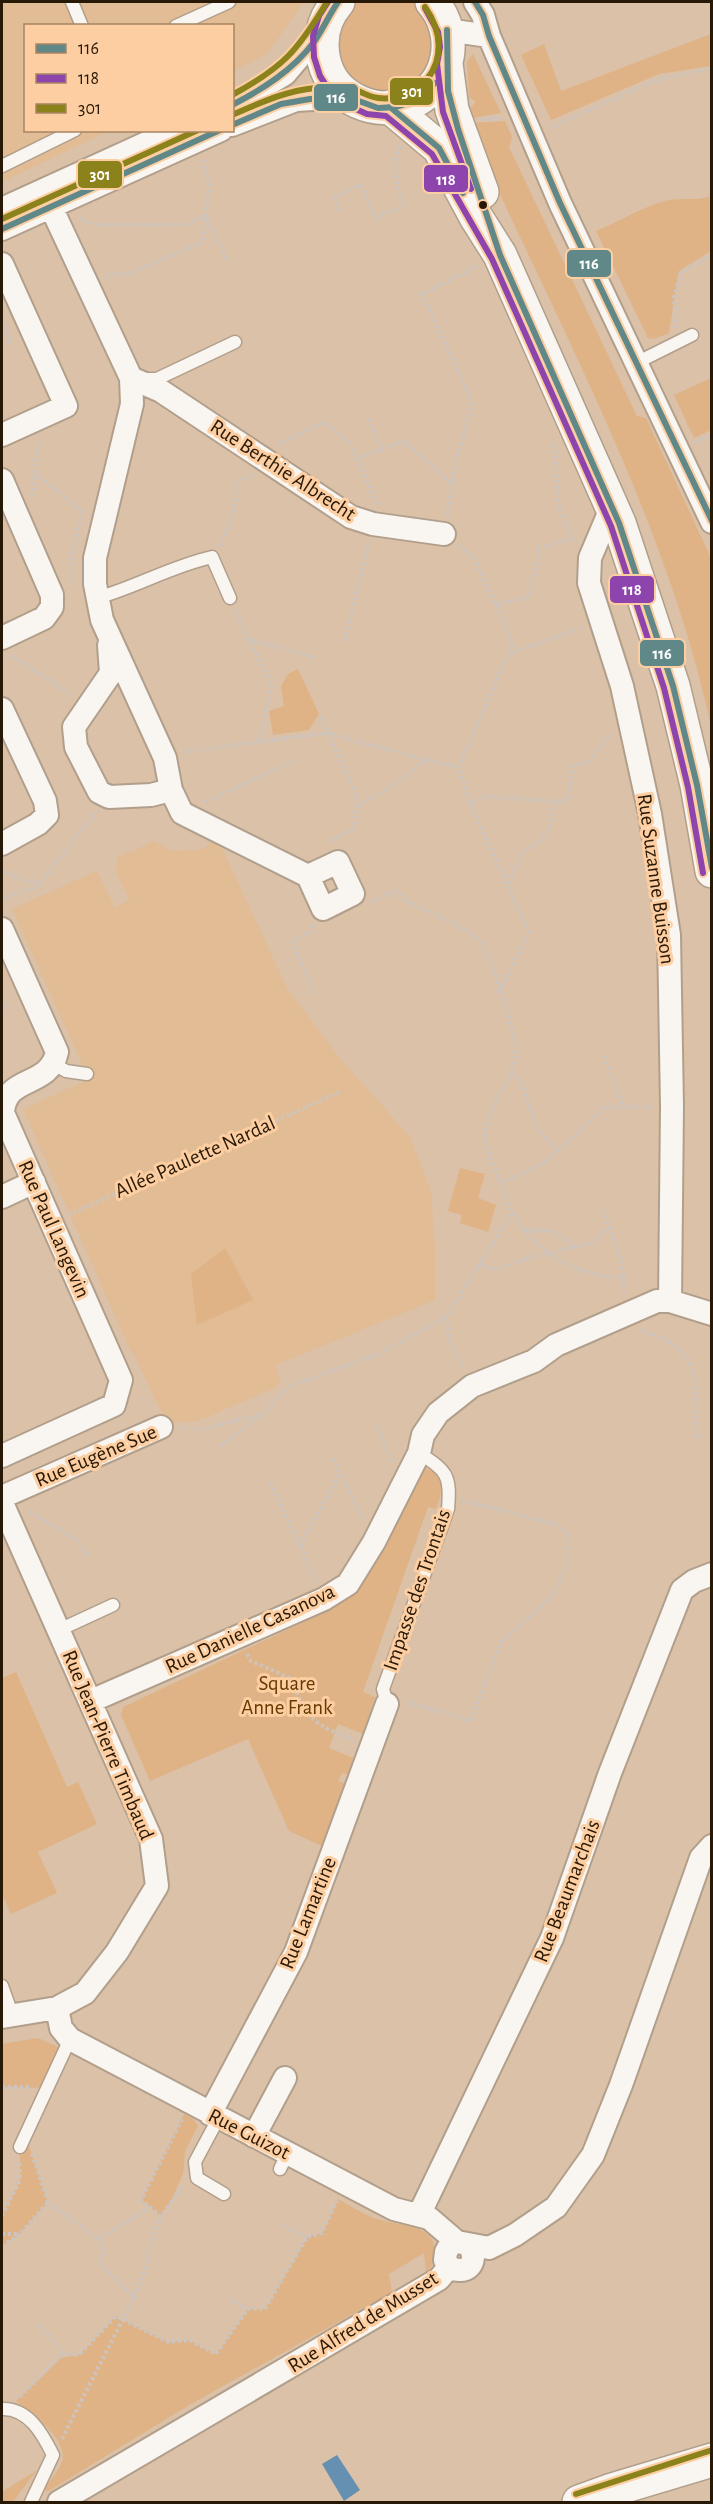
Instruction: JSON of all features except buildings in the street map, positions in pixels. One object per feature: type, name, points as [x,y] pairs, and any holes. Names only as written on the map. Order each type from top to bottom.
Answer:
[{"type":"main road","points":[[331,15],[322,49],[326,69],[348,97],[362,104],[390,107],[412,102],[424,94],[438,80],[446,64],[449,47],[447,30],[439,10],[432,2]]},
{"type":"main road","points":[[446,64],[452,110],[488,209],[488,265]]},
{"type":"main road","points":[[390,107],[439,148],[476,217],[488,265],[612,506],[673,686],[697,785],[711,871]]},
{"type":"main road","points":[[579,2502],[711,2460]]},
{"type":"main road","points":[[653,2478],[711,2473]]},
{"type":"street","points":[[475,2],[483,15],[489,36],[534,136],[560,203],[711,522]]},
{"type":"street","points":[[234,104],[285,74],[331,15]]},
{"type":"street","points":[[447,30],[489,36]]},
{"type":"street","points":[[234,124],[281,104],[310,99],[348,97]]},
{"type":"street","points":[[2,229],[53,207],[185,137],[211,132]]},
{"type":"street","points":[[2,210],[53,207]]},
{"type":"street","points":[[53,207],[131,378],[132,404],[95,558],[96,591],[108,635],[165,758],[171,790],[183,813],[308,876],[322,909],[354,894],[338,862],[308,876]]},
{"type":"street","points":[[2,264],[66,406],[2,435]]},
{"type":"street","name":"Rue Berthie Albrecht","points":[[131,378],[161,392],[351,517],[372,524],[444,534]]},
{"type":"street","points":[[2,480],[52,595],[52,607],[44,618],[2,638]]},
{"type":"street","name":"Rue Suzanne Buisson","points":[[612,506],[590,558],[589,583],[622,686],[633,734],[650,814],[669,935],[672,1106],[670,1301]]},
{"type":"street","points":[[108,635],[111,673],[106,693],[74,727],[76,747],[99,792],[109,797],[151,795],[171,790]]},
{"type":"street","points":[[2,709],[45,801],[46,815],[39,824],[2,844]]},
{"type":"street","points":[[2,929],[57,1052],[54,1064]]},
{"type":"street","name":"Rue Paul Langevin","points":[[2,1456],[114,1405],[121,1380],[3,1113],[4,1101],[11,1090],[47,1073],[54,1064]]},
{"type":"street","points":[[2,1197],[34,1182]]},
{"type":"street","name":"Rue Danielle Casanova","points":[[91,1701],[238,1634],[324,1599],[348,1584],[374,1542],[419,1453],[423,1435],[438,1413],[472,1386],[534,1361],[556,1345],[657,1301],[670,1301]]},
{"type":"street","points":[[670,1301],[711,1314]]},
{"type":"street","name":"Rue Eugène Sue","points":[[5,1501],[161,1428]]},
{"type":"street","name":"Rue Jean-Pierre Timbaud","points":[[5,1501],[58,1630],[151,1839],[157,1886],[117,1952],[85,1993],[57,2008],[36,2014],[7,2016]]},
{"type":"street","name":"Rue Beaumarchais","points":[[419,2215],[552,1938],[610,1773],[682,1590],[693,1581],[711,1574]]},
{"type":"street","name":"Rue Lamartine","points":[[214,2116],[296,1952],[385,1696]]},
{"type":"street","points":[[464,2244],[489,2248],[515,2235],[555,2207],[593,2155],[621,2085],[701,1858],[711,1846]]},
{"type":"street","points":[[57,2008],[61,2028],[70,2039]]},
{"type":"street","name":"Rue Guizot","points":[[70,2039],[254,2136],[283,2161],[345,2185],[394,2209],[429,2218],[464,2244]]},
{"type":"street","points":[[254,2136],[285,2078]]},
{"type":"street","name":"Rue Alfred de Musset","points":[[59,2502],[439,2279],[449,2267],[457,2271],[466,2270],[473,2264],[474,2255],[464,2244]]},
{"type":"lane","points":[[72,2],[81,24]]},
{"type":"lane","points":[[180,24],[229,2]]},
{"type":"lane","points":[[2,166],[71,132]]},
{"type":"lane","points":[[636,363],[692,335]]},
{"type":"lane","points":[[131,378],[157,379],[235,342]]},
{"type":"lane","points":[[96,591],[120,591],[190,561],[212,556],[230,598]]},
{"type":"lane","points":[[106,693],[141,704]]},
{"type":"lane","points":[[54,1064],[66,1071],[87,1074]]},
{"type":"lane","name":"Impasse des Trontais","points":[[385,1696],[448,1509],[450,1483],[442,1468],[419,1453]]},
{"type":"lane","points":[[58,1630],[113,1605]]},
{"type":"lane","points":[[2,1986],[7,2016]]},
{"type":"lane","points":[[20,2147],[70,2039]]},
{"type":"lane","points":[[214,2116],[195,2162],[197,2178],[224,2193]]},
{"type":"lane","points":[[5,2409],[40,2428],[53,2455],[31,2502]]},
{"type":"path","points":[[534,136],[657,80],[711,68]]},
{"type":"path","points":[[480,120],[502,118]]},
{"type":"path","points":[[341,210],[335,197],[360,185],[376,219],[404,206],[396,183],[394,158],[404,139],[417,128]]},
{"type":"path","points":[[87,285],[115,273],[125,275],[203,242],[209,185],[204,164],[185,137]]},
{"type":"path","points":[[53,207],[96,225],[184,225],[206,216]]},
{"type":"path","points":[[206,216],[228,262]]},
{"type":"path","points":[[677,343],[674,297],[677,281],[681,272],[711,255]]},
{"type":"path","points":[[488,265],[422,294],[469,394],[471,409],[452,484],[444,534],[475,559],[513,643],[511,653],[458,768],[470,803],[530,932],[499,993]]},
{"type":"path","points":[[2,321],[11,341],[2,345]]},
{"type":"path","points":[[26,537],[35,473],[35,452],[45,416]]},
{"type":"path","points":[[368,419],[382,449]]},
{"type":"path","points":[[212,556],[227,533],[234,513],[236,482],[323,422],[350,443],[379,504],[372,524],[345,641]]},
{"type":"path","points":[[496,604],[528,597],[539,557],[537,548],[573,539],[559,508],[554,438]]},
{"type":"path","points":[[359,458],[404,441],[452,484]]},
{"type":"path","points":[[35,473],[82,511],[71,559],[71,585],[96,591]]},
{"type":"path","points":[[230,598],[248,639],[272,683],[260,741]]},
{"type":"path","points":[[511,653],[602,621]]},
{"type":"path","points":[[248,639],[313,657]]},
{"type":"path","points":[[2,655],[15,656],[106,693]]},
{"type":"path","points":[[321,716],[326,733],[358,800],[354,829],[328,842],[338,862]]},
{"type":"path","points":[[165,758],[191,750],[326,733],[458,768]]},
{"type":"path","points":[[470,803],[487,796],[561,802],[569,797],[572,766],[590,762],[606,736],[633,734]]},
{"type":"path","points":[[357,806],[396,783],[427,759]]},
{"type":"path","points":[[183,813],[294,761]]},
{"type":"path","points":[[2,899],[39,885],[109,797]]},
{"type":"path","points":[[508,885],[523,851],[536,844],[548,831],[555,802]]},
{"type":"path","points":[[2,871],[39,885]]},
{"type":"path","points":[[354,894],[366,903],[396,891],[404,899],[468,932],[480,941],[491,960],[516,1044],[517,1059],[512,1074],[492,1109],[487,1125],[486,1142],[512,1213],[524,1230],[550,1254],[581,1271],[623,1278],[602,1210]]},
{"type":"path","points":[[316,996],[291,941],[311,932],[322,909]]},
{"type":"path","points":[[2,999],[6,1009],[3,1010]]},
{"type":"path","points":[[604,1056],[623,1107]]},
{"type":"path","points":[[512,1074],[520,1080],[536,1126],[558,1151]]},
{"type":"path","name":"Allée Paulette Nardal","points":[[51,1222],[339,1092]]},
{"type":"path","points":[[501,1183],[547,1161],[604,1107],[672,1106]]},
{"type":"path","points":[[220,1446],[264,1413],[287,1387],[390,1349],[446,1317],[512,1213]]},
{"type":"path","points":[[480,1265],[492,1269],[527,1258],[592,1243],[609,1228]]},
{"type":"path","points":[[524,1230],[552,1231],[574,1246]]},
{"type":"path","points":[[446,1317],[450,1343],[472,1386]]},
{"type":"path","points":[[633,1327],[671,1342],[687,1357],[695,1376],[696,1437],[703,1437]]},
{"type":"path","name":"Rue Eugène Sue","points":[[161,1428],[206,1429],[264,1413]]},
{"type":"path","points":[[376,1425],[395,1467],[407,1474]]},
{"type":"path","points":[[333,1459],[339,1476],[374,1542]]},
{"type":"path","points":[[300,1546],[339,1476]]},
{"type":"path","points":[[270,1482],[324,1599]]},
{"type":"path","points":[[385,1696],[470,1721],[501,1642],[551,1597],[568,1563],[567,1532],[551,1523],[449,1497]]},
{"type":"path","points":[[5,1501],[25,1509],[79,1542],[85,1554],[89,1552]]},
{"type":"path","points":[[238,1634],[251,1661],[290,1678],[306,1714],[332,1732]]},
{"type":"path","points":[[2,2087],[47,2088]]},
{"type":"path","points":[[161,2216],[141,2200],[190,2103]]},
{"type":"path","points":[[25,2134],[48,2202],[98,2239],[105,2250],[99,2262],[134,2297]]},
{"type":"path","points":[[2,2216],[20,2180],[20,2147]]},
{"type":"path","points":[[53,2455],[134,2297],[149,2259],[148,2250],[161,2216],[196,2170]]},
{"type":"path","points":[[283,2226],[307,2237],[322,2233],[345,2185]]},
{"type":"path","points":[[2,2246],[20,2234],[48,2202]]},
{"type":"path","points":[[98,2239],[150,2208]]},
{"type":"path","points":[[2,2234],[20,2234]]},
{"type":"path","points":[[229,2299],[248,2309],[265,2309],[307,2237]]},
{"type":"path","points":[[38,2323],[63,2353],[78,2355],[116,2316],[168,2342],[189,2340],[216,2354],[248,2309]]},
{"type":"path","points":[[5,2409],[63,2353]]},
{"type":"shaded area","points":[[2,2],[304,2],[267,54],[234,70],[234,24],[24,24],[24,132],[107,132],[2,182]]},
{"type":"shaded area","points":[[154,841],[171,851],[200,850],[213,842],[221,846],[287,988],[338,1056],[410,1137],[431,1192],[435,1247],[435,1300],[276,1365],[280,1380],[275,1388],[198,1421],[166,1423],[131,1352],[23,1109],[89,1079],[12,909],[97,871],[115,908],[129,900],[116,872],[117,858]]},
{"type":"green space","points":[[358,2],[414,2],[423,11],[432,31],[433,50],[422,73],[406,87],[388,92],[370,89],[354,80],[343,66],[337,48],[341,28],[347,14]]},
{"type":"green space","points":[[711,34],[711,66],[659,74],[551,120],[521,55],[544,44],[561,91]]},
{"type":"green space","points":[[473,54],[501,113],[473,118],[470,108],[476,102],[469,97],[467,62]]},
{"type":"green space","points":[[505,121],[512,137],[509,147],[637,416],[646,418],[711,558],[711,726],[693,655],[671,584],[645,514],[585,375],[490,173],[473,123]]},
{"type":"green space","points":[[711,196],[711,251],[679,271],[669,333],[654,339],[648,338],[596,231],[661,202]]},
{"type":"green space","points":[[711,378],[711,430],[694,438],[674,395]]},
{"type":"green space","points":[[298,669],[319,714],[309,730],[273,735],[269,711],[284,706],[281,686],[288,674]]},
{"type":"green space","points":[[460,1168],[485,1174],[478,1198],[496,1205],[488,1232],[460,1223],[462,1215],[448,1211]]},
{"type":"green space","points":[[225,1248],[253,1300],[197,1325],[191,1274]]},
{"type":"green space","name":"Square Anne Frank","points":[[425,1468],[437,1475],[440,1480],[440,1496],[436,1509],[428,1507],[363,1692],[375,1697],[363,1734],[338,1724],[329,1748],[356,1759],[350,1775],[342,1773],[338,1781],[347,1784],[324,1847],[289,1831],[248,1739],[150,1781],[121,1715],[123,1707],[321,1614],[350,1595]]},
{"type":"green space","points":[[16,1672],[67,1787],[78,1782],[97,1824],[38,1852],[57,1893],[11,1914],[2,1894],[2,1678]]},
{"type":"green space","points":[[38,2038],[65,2050],[47,2088],[2,2087],[2,2044]]},
{"type":"green space","points":[[184,2114],[193,2119],[198,2126],[185,2152],[183,2174],[171,2201],[161,2216],[141,2200]]},
{"type":"green space","points":[[25,2134],[48,2202],[20,2234],[2,2246],[2,2216],[20,2180],[20,2147]]},
{"type":"green space","points":[[338,2199],[380,2220],[421,2230],[433,2242],[435,2252],[432,2266],[426,2272],[424,2253],[389,2274],[392,2292],[191,2404],[47,2492],[44,2488],[61,2464],[63,2455],[61,2446],[40,2420],[16,2401],[61,2358],[79,2355],[116,2316],[168,2342],[189,2340],[216,2354],[248,2309],[265,2309],[307,2237],[322,2233]]},
{"type":"green space","points":[[37,2470],[13,2502],[2,2502],[2,2492]]},
{"type":"water","points":[[337,2455],[360,2490],[344,2501],[322,2464]]},
{"type":"transit line","name":"301","points":[[234,94],[265,75],[288,56],[307,33],[327,2]]},
{"type":"transit line","name":"118","points":[[328,2],[319,16],[313,36],[314,57],[320,76],[331,93],[347,105],[367,114],[386,116],[432,154],[492,259],[611,526],[664,688],[688,787],[703,873]]},
{"type":"transit line","name":"116","points":[[234,104],[266,85],[297,61],[314,42],[338,2]]},
{"type":"transit line","name":"116","points":[[475,2],[483,15],[489,36],[560,203],[712,521]]},
{"type":"transit line","name":"301","points":[[234,114],[283,95],[315,88],[347,88],[374,97],[387,98],[413,91],[427,79],[438,56],[437,34],[433,20],[425,7]]},
{"type":"transit line","name":"118","points":[[425,8],[438,32],[440,47],[437,64],[443,112],[471,189]]},
{"type":"transit line","name":"116","points":[[447,30],[448,91],[458,129],[500,255],[619,523],[673,686],[697,785],[712,868]]},
{"type":"transit line","name":"116","points":[[234,124],[281,104],[310,99],[348,97],[378,108],[396,107],[412,102],[435,83]]},
{"type":"transit line","name":"116","points":[[390,107],[439,148],[463,193]]},
{"type":"transit line","name":"301","points":[[2,219],[194,132]]},
{"type":"transit line","name":"116","points":[[2,229],[216,132]]},
{"type":"transit line","name":"301","points":[[576,2494],[709,2451]]}]
